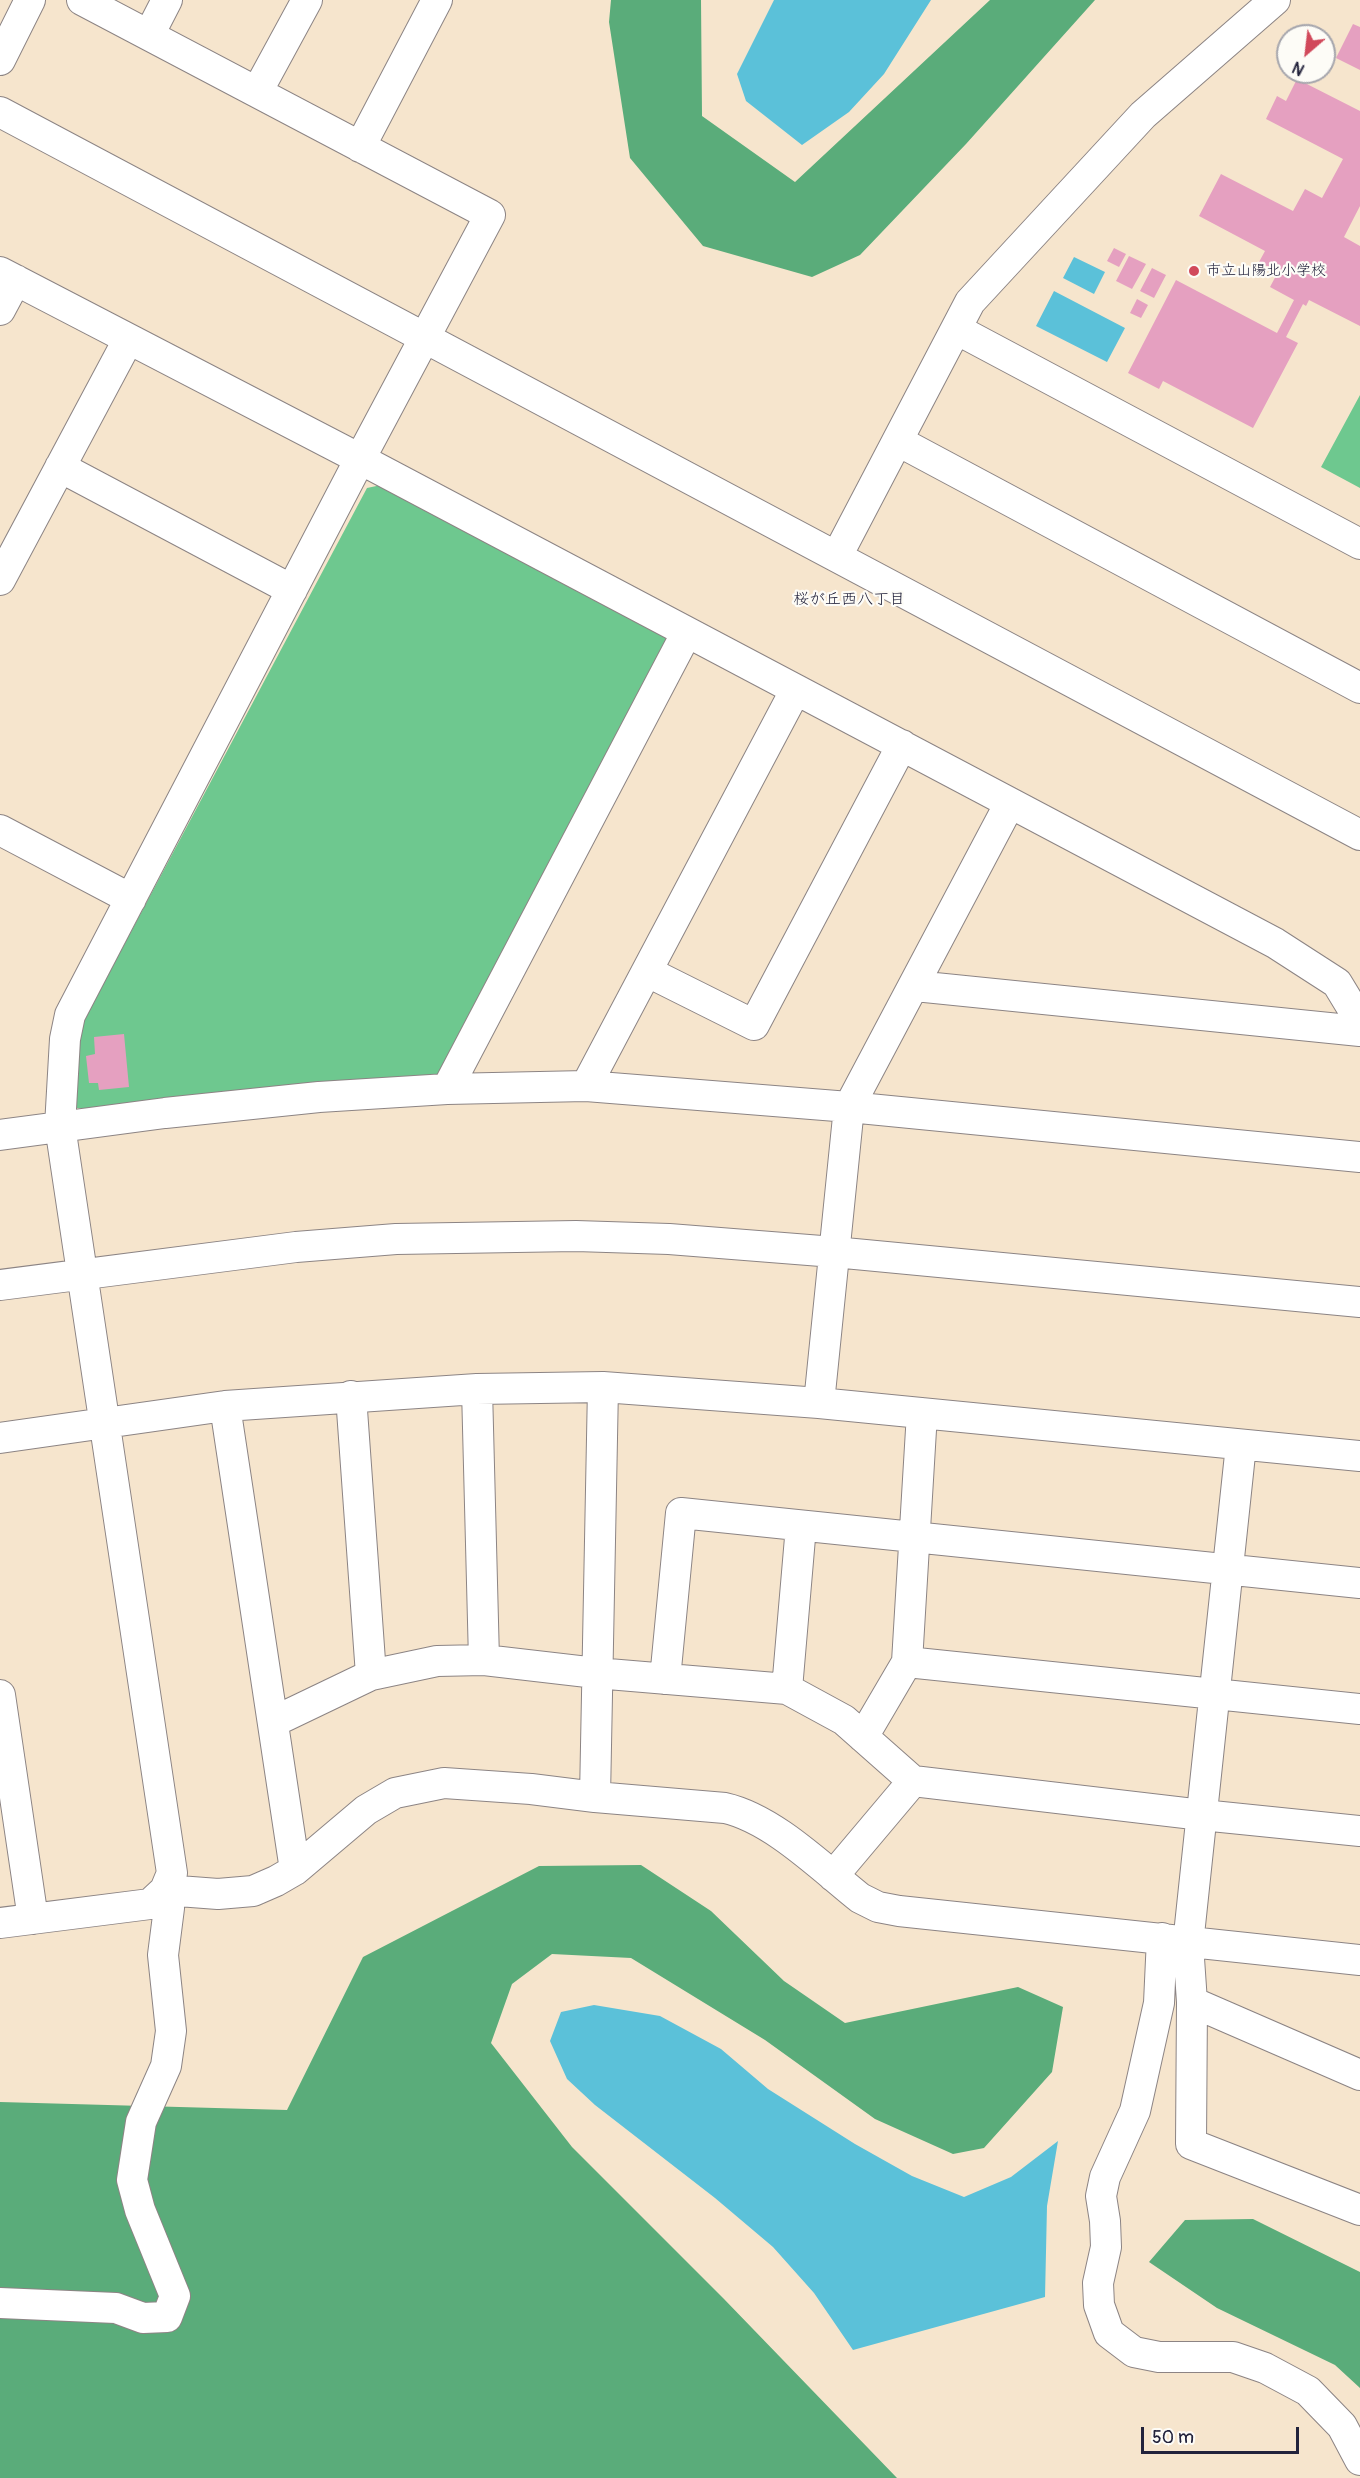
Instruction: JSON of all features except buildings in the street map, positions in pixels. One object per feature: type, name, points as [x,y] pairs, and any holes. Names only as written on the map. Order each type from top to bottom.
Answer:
[{"type":"street","points":[[0,60],[30,0]]},
{"type":"street","points":[[0,1923],[150,1904],[165,1890],[172,1873],[60,1126],[64,1039],[70,1015],[490,215],[82,0]]},
{"type":"street","points":[[149,35],[167,0]]},
{"type":"street","points":[[257,93],[307,0]]},
{"type":"street","points":[[360,147],[437,0]]},
{"type":"street","points":[[837,556],[970,302],[1143,115],[1275,0]]},
{"type":"street","points":[[0,112],[1360,835]]},
{"type":"street","points":[[0,310],[8,276],[360,459],[1275,943],[1337,983],[1360,1021]]},
{"type":"street","points":[[956,329],[1360,544]]},
{"type":"street","points":[[0,580],[128,340]]},
{"type":"street","points":[[898,441],[1360,688]]},
{"type":"street","points":[[60,468],[292,590]]},
{"type":"street","points":[[447,1089],[687,633]]},
{"type":"street","points":[[586,1086],[795,691]]},
{"type":"street","points":[[648,972],[754,1025],[902,745]]},
{"type":"street","points":[[819,1403],[849,1107],[1010,803]]},
{"type":"street","points":[[3,840],[131,899]]},
{"type":"street","points":[[915,986],[1360,1030]]},
{"type":"street","points":[[0,1136],[60,1126],[319,1097],[447,1089],[586,1086],[849,1107],[1360,1157]]},
{"type":"street","points":[[0,1285],[296,1247],[396,1239],[576,1236],[669,1239],[834,1252],[1360,1302]]},
{"type":"street","points":[[595,1797],[603,1387]]},
{"type":"street","points":[[0,1438],[225,1406],[477,1389],[603,1387],[819,1403],[1360,1456]]},
{"type":"street","points":[[477,1389],[484,1660]]},
{"type":"street","points":[[351,1396],[371,1675]]},
{"type":"street","points":[[225,1406],[295,1870]]},
{"type":"street","points":[[863,1737],[907,1662],[922,1413]]},
{"type":"street","points":[[1241,1445],[1202,1815],[1135,2111],[1105,2177],[1101,2196],[1106,2247],[1098,2283],[1099,2305],[1109,2333],[1134,2352],[1159,2357],[1233,2357],[1265,2368],[1308,2391],[1342,2426],[1360,2460]]},
{"type":"street","points":[[665,1678],[681,1513],[1360,1583]]},
{"type":"street","points":[[787,1689],[801,1526]]},
{"type":"street","points":[[273,1722],[371,1675],[438,1661],[484,1660],[596,1673],[787,1689],[844,1720],[913,1781],[1360,1831]]},
{"type":"street","points":[[907,1662],[1360,1709]]},
{"type":"street","points":[[0,1695],[33,1919]]},
{"type":"street","points":[[833,1876],[913,1781]]},
{"type":"street","points":[[165,1890],[218,1894],[253,1890],[295,1870],[366,1810],[395,1792],[444,1783],[531,1789],[725,1808],[745,1812],[764,1822],[860,1898],[878,1907],[1360,1960]]},
{"type":"street","points":[[0,2303],[116,2308],[143,2318],[167,2317],[175,2296],[140,2210],[132,2180],[141,2122],[166,2066],[171,2031],[163,1954],[169,1908],[165,1890]]},
{"type":"street","points":[[1175,1941],[1192,2002],[1191,2144],[1360,2210]]},
{"type":"street","points":[[1192,2002],[1360,2075]]},
{"type":"green space","points":[[611,0],[701,0],[702,116],[795,182],[990,0],[1095,0],[966,144],[860,255],[812,277],[703,246],[630,158],[609,22]]},
{"type":"green space","points":[[1360,395],[1360,488],[1321,467]]},
{"type":"green space","points":[[386,484],[663,630],[668,648],[448,1070],[434,1078],[90,1110],[77,1108],[73,1070],[84,1020],[367,488]]},
{"type":"green space","points":[[641,1865],[711,1911],[784,1981],[845,2023],[1018,1987],[1063,2007],[1052,2072],[984,2148],[953,2154],[875,2119],[765,2040],[631,1958],[552,1954],[512,1984],[491,2043],[572,2147],[724,2299],[897,2478],[0,2478],[0,2102],[287,2110],[363,1957],[539,1866]]},
{"type":"green space","points":[[1253,2219],[1360,2272],[1360,2388],[1335,2365],[1217,2308],[1149,2262],[1185,2220]]},
{"type":"water","points":[[774,0],[931,0],[884,74],[849,112],[802,145],[746,101],[737,74]]},
{"type":"water","points":[[1074,257],[1105,272],[1094,294],[1063,278]]},
{"type":"water","points":[[1054,291],[1125,328],[1107,362],[1036,326]]},
{"type":"water","points":[[594,2005],[660,2016],[721,2049],[768,2089],[855,2144],[912,2176],[964,2197],[1011,2177],[1058,2141],[1047,2206],[1045,2297],[853,2350],[814,2293],[773,2247],[715,2198],[595,2105],[567,2079],[550,2041],[561,2012]]},
{"type":"place","name":"市立山陽北小学校","points":[[1194,271]]},
{"type":"district","name":"桜が丘西八丁目","points":[[849,600]]}]
